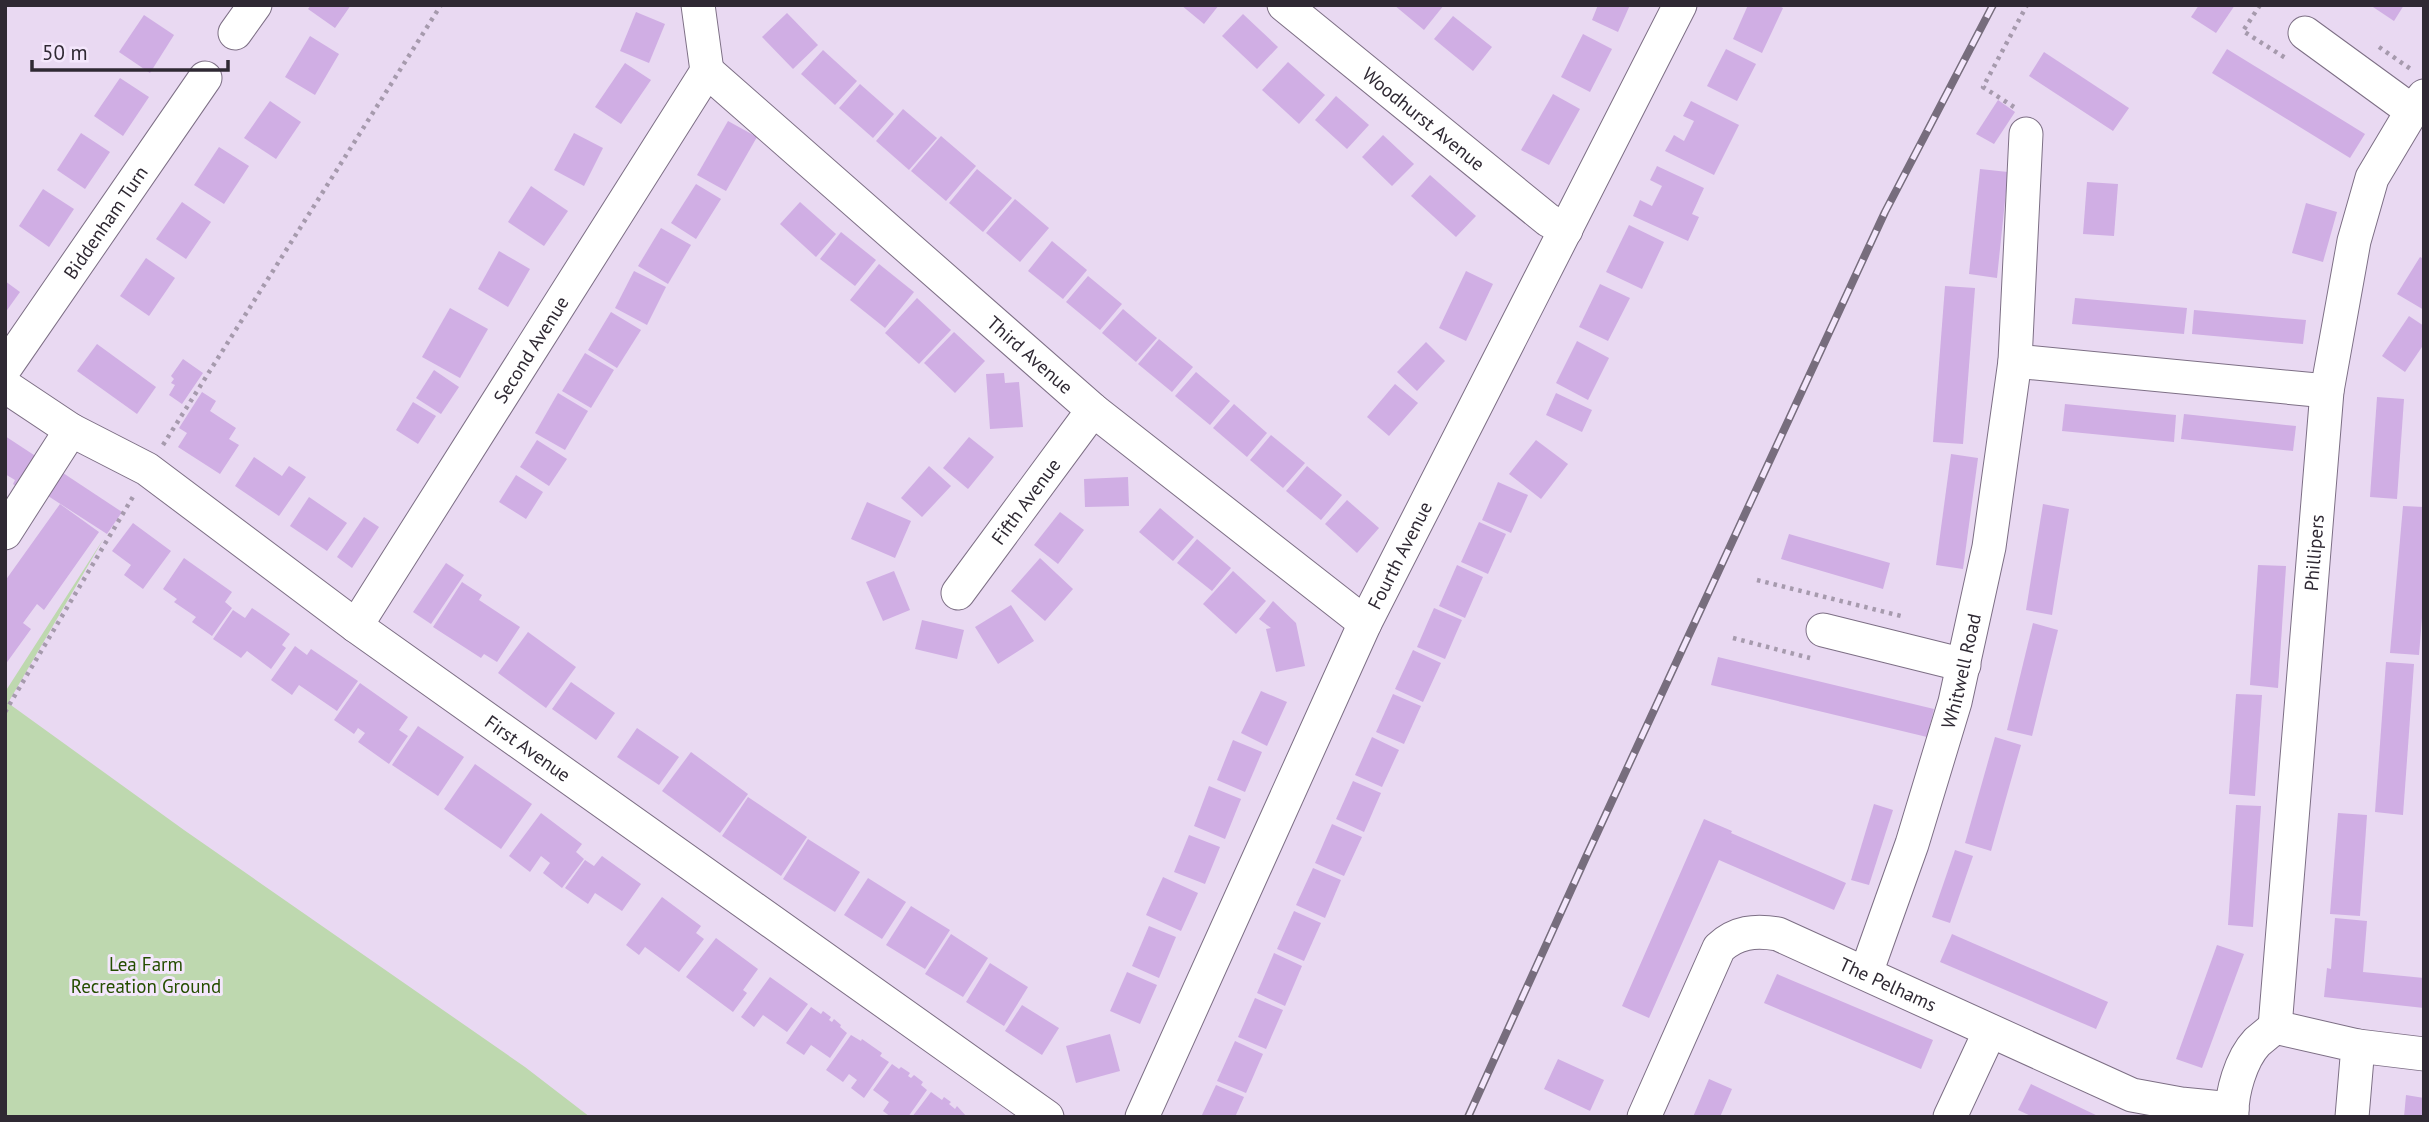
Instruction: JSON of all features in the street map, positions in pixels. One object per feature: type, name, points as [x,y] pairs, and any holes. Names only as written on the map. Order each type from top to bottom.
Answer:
[{"type":"street","points":[[235,33],[255,5]]},
{"type":"street","points":[[698,5],[707,71]]},
{"type":"street","name":"Fourth Avenue","points":[[1142,1117],[1365,624],[1680,5]]},
{"type":"street","name":"Woodhurst Avenue","points":[[1303,12],[1548,220],[1566,230]]},
{"type":"street","points":[[2305,33],[2418,104]]},
{"type":"street","name":"Third Avenue","points":[[707,71],[1093,410],[1365,624]]},
{"type":"street","name":"Second Avenue","points":[[356,626],[707,71]]},
{"type":"street","name":"Biddenham Turn","points":[[5,368],[205,78]]},
{"type":"street","name":"Phillipers","points":[[2275,1027],[2327,391],[2354,241],[2372,178],[2418,104]]},
{"type":"street","name":"Whitwell Road","points":[[1866,973],[1912,844],[1955,702],[1989,547],[2015,361],[2025,134]]},
{"type":"street","points":[[2015,361],[2327,391]]},
{"type":"street","name":"First Avenue","points":[[5,386],[71,430],[147,470],[356,626],[1047,1117]]},
{"type":"street","name":"Fifth Avenue","points":[[958,593],[1093,410]]},
{"type":"street","points":[[5,533],[71,430]]},
{"type":"street","points":[[1823,630],[1964,665]]},
{"type":"street","name":"The Pelhams","points":[[1644,1117],[1719,948],[1730,938],[1762,931],[1778,934],[1866,973],[2132,1095],[2232,1113]]},
{"type":"street","points":[[2232,1113],[2242,1067],[2256,1044],[2275,1027],[2358,1046],[2424,1054]]},
{"type":"street","points":[[1950,1117],[1990,1031]]},
{"type":"street","points":[[2352,1117],[2358,1046]]},
{"type":"path","points":[[5,712],[124,514],[147,470],[441,5]]},
{"type":"path","points":[[2025,134],[2015,107],[1983,87],[2027,5]]},
{"type":"path","points":[[1757,580],[1917,620]]},
{"type":"green space","name":"Lea Farm Recreation Ground","points":[[104,538],[8,703],[184,830],[525,1067],[590,1117],[5,1117],[5,692]]},
{"type":"building","points":[[311,5],[351,5],[335,28],[308,9]]},
{"type":"building","points":[[1181,5],[1219,5],[1204,24]]},
{"type":"building","points":[[1394,5],[1444,5],[1424,30]]},
{"type":"building","points":[[1598,5],[1630,5],[1618,32],[1592,20]]},
{"type":"building","points":[[1748,5],[1777,5],[1783,8],[1762,53],[1733,39]]},
{"type":"building","points":[[2199,5],[2235,5],[2216,33],[2191,17]]},
{"type":"building","points":[[2370,5],[2404,5],[2394,21]]},
{"type":"building","points":[[636,12],[665,24],[649,63],[620,51]]},
{"type":"building","points":[[787,13],[818,45],[793,69],[762,37]]},
{"type":"building","points":[[1243,14],[1278,47],[1257,69],[1222,36]]},
{"type":"building","points":[[144,15],[174,35],[150,73],[119,52]]},
{"type":"building","points":[[1453,16],[1492,47],[1473,71],[1434,39]]},
{"type":"building","points":[[1583,34],[1612,49],[1590,92],[1561,77]]},
{"type":"building","points":[[310,36],[339,54],[315,95],[285,77]]},
{"type":"building","points":[[1726,49],[1756,64],[1737,101],[1707,86]]},
{"type":"building","points":[[2227,49],[2365,134],[2350,158],[2212,73]]},
{"type":"building","points":[[823,50],[857,81],[835,105],[801,74]]},
{"type":"building","points":[[2044,52],[2129,108],[2113,131],[2029,76]]},
{"type":"building","points":[[1288,62],[1325,95],[1299,124],[1262,90]]},
{"type":"building","points":[[625,63],[651,80],[621,124],[595,107]]},
{"type":"building","points":[[120,78],[149,97],[123,136],[94,116]]},
{"type":"building","points":[[860,84],[894,114],[873,138],[839,108]]},
{"type":"building","points":[[1553,94],[1580,109],[1549,165],[1521,150]]},
{"type":"building","points":[[1336,96],[1369,125],[1347,149],[1315,120]]},
{"type":"building","points":[[1998,100],[2015,112],[1994,144],[1976,134]]},
{"type":"building","points":[[270,101],[301,122],[276,159],[244,138]]},
{"type":"building","points":[[1691,101],[1739,125],[1714,175],[1665,151],[1674,135],[1684,141],[1694,121],[1683,116]]},
{"type":"building","points":[[903,109],[937,138],[909,170],[876,141]]},
{"type":"building","points":[[728,121],[757,137],[726,191],[697,175]]},
{"type":"building","points":[[81,133],[110,152],[85,189],[57,170]]},
{"type":"building","points":[[574,133],[603,148],[584,186],[554,170]]},
{"type":"building","points":[[1383,135],[1414,164],[1392,186],[1362,157]]},
{"type":"building","points":[[941,136],[976,166],[946,201],[911,171]]},
{"type":"building","points":[[219,147],[249,166],[224,204],[194,185]]},
{"type":"building","points":[[1657,166],[1704,188],[1692,214],[1699,217],[1688,241],[1633,216],[1640,200],[1652,206],[1662,186],[1650,180]]},
{"type":"building","points":[[977,169],[1012,198],[983,232],[949,203]]},
{"type":"building","points":[[1980,169],[2008,172],[1997,278],[1969,274]]},
{"type":"building","points":[[1430,175],[1476,216],[1456,237],[1411,196]]},
{"type":"building","points":[[2087,182],[2118,184],[2114,236],[2083,234]]},
{"type":"building","points":[[696,184],[721,199],[696,239],[671,223]]},
{"type":"building","points":[[531,186],[568,211],[544,246],[508,222]]},
{"type":"building","points":[[43,189],[74,209],[49,247],[19,226]]},
{"type":"building","points":[[1015,199],[1049,228],[1020,262],[986,233]]},
{"type":"building","points":[[182,202],[211,222],[186,259],[156,239]]},
{"type":"building","points":[[800,202],[836,234],[816,257],[780,224]]},
{"type":"building","points":[[2306,203],[2337,212],[2323,262],[2292,253]]},
{"type":"building","points":[[1629,225],[1664,242],[1642,289],[1606,272]]},
{"type":"building","points":[[661,228],[691,245],[668,284],[638,266]]},
{"type":"building","points":[[841,232],[876,260],[855,286],[820,259]]},
{"type":"building","points":[[1052,241],[1087,270],[1063,299],[1028,271]]},
{"type":"building","points":[[499,251],[530,269],[508,307],[478,289]]},
{"type":"building","points":[[2420,257],[2424,259],[2424,310],[2397,294]]},
{"type":"building","points":[[146,258],[175,278],[149,316],[120,296]]},
{"type":"building","points":[[879,264],[914,292],[885,328],[850,300]]},
{"type":"building","points":[[634,271],[666,287],[647,325],[615,308]]},
{"type":"building","points":[[1466,271],[1493,284],[1466,341],[1439,328]]},
{"type":"building","points":[[1088,276],[1122,304],[1100,330],[1066,302]]},
{"type":"building","points":[[5,281],[20,292],[5,313]]},
{"type":"building","points":[[1600,284],[1630,298],[1608,341],[1579,327]]},
{"type":"building","points":[[1945,286],[1975,288],[1963,444],[1933,442]]},
{"type":"building","points":[[917,298],[951,330],[919,364],[885,333]]},
{"type":"building","points":[[2075,298],[2187,308],[2184,334],[2072,324]]},
{"type":"building","points":[[450,308],[488,329],[460,378],[422,357]]},
{"type":"building","points":[[1123,309],[1157,338],[1136,362],[1102,333]]},
{"type":"building","points":[[2194,310],[2306,320],[2303,344],[2192,334]]},
{"type":"building","points":[[611,312],[641,330],[617,368],[588,350]]},
{"type":"building","points":[[2409,316],[2424,326],[2424,344],[2405,372],[2382,356]]},
{"type":"building","points":[[954,332],[985,361],[955,393],[924,363]]},
{"type":"building","points":[[1159,339],[1193,367],[1172,392],[1138,364]]},
{"type":"building","points":[[1577,341],[1609,358],[1588,400],[1556,383]]},
{"type":"building","points":[[1426,342],[1445,361],[1417,391],[1397,372]]},
{"type":"building","points":[[97,344],[156,387],[137,414],[77,371]]},
{"type":"building","points":[[585,353],[614,370],[591,408],[562,391]]},
{"type":"building","points":[[183,359],[203,373],[182,404],[169,395],[175,385],[171,383],[174,379],[171,376]]},
{"type":"building","points":[[434,370],[459,387],[441,414],[416,398]]},
{"type":"building","points":[[1196,372],[1230,401],[1210,425],[1175,396]]},
{"type":"building","points":[[1004,373],[1005,383],[1019,382],[1023,427],[990,429],[986,374]]},
{"type":"building","points":[[1395,384],[1418,403],[1389,436],[1367,417]]},
{"type":"building","points":[[202,392],[216,401],[210,411],[236,428],[229,439],[239,445],[220,474],[178,447],[187,433],[179,428]]},
{"type":"building","points":[[558,393],[588,411],[565,450],[535,433]]},
{"type":"building","points":[[1556,393],[1592,410],[1582,432],[1546,415]]},
{"type":"building","points":[[2377,397],[2404,399],[2397,499],[2370,497]]},
{"type":"building","points":[[413,402],[436,416],[418,444],[396,430]]},
{"type":"building","points":[[1234,404],[1267,433],[1247,457],[1213,428]]},
{"type":"building","points":[[2065,404],[2176,415],[2174,442],[2062,431]]},
{"type":"building","points":[[2184,414],[2296,426],[2293,451],[2181,439]]},
{"type":"building","points":[[1271,435],[1305,463],[1283,488],[1250,460]]},
{"type":"building","points":[[5,436],[40,459],[18,488],[13,484],[15,480],[5,474]]},
{"type":"building","points":[[969,437],[994,457],[968,489],[943,468]]},
{"type":"building","points":[[537,440],[567,459],[549,486],[520,467]]},
{"type":"building","points":[[1536,440],[1568,464],[1541,499],[1509,474]]},
{"type":"building","points":[[1951,454],[1978,458],[1963,569],[1936,565]]},
{"type":"building","points":[[254,457],[282,476],[289,466],[306,477],[279,516],[235,486]]},
{"type":"building","points":[[929,466],[951,486],[922,517],[901,498]]},
{"type":"building","points":[[1307,466],[1342,495],[1321,520],[1286,491]]},
{"type":"building","points":[[60,471],[122,512],[107,534],[45,494]]},
{"type":"building","points":[[516,475],[543,492],[526,519],[499,502]]},
{"type":"building","points":[[1128,477],[1129,506],[1085,507],[1084,479]]},
{"type":"building","points":[[1498,482],[1528,495],[1511,533],[1482,520]]},
{"type":"building","points":[[309,497],[347,523],[327,551],[290,526]]},
{"type":"building","points":[[1347,500],[1379,528],[1357,553],[1325,524]]},
{"type":"building","points":[[867,502],[911,521],[895,558],[851,539]]},
{"type":"building","points":[[60,504],[99,532],[44,610],[37,604],[23,623],[31,629],[5,665],[5,581]]},
{"type":"building","points":[[2043,504],[2069,509],[2052,615],[2026,610]]},
{"type":"building","points":[[2403,506],[2424,507],[2424,593],[2419,655],[2390,653]]},
{"type":"building","points":[[1160,508],[1194,537],[1173,561],[1139,532]]},
{"type":"building","points":[[1060,512],[1084,530],[1058,564],[1034,545]]},
{"type":"building","points":[[364,517],[379,527],[352,568],[337,557]]},
{"type":"building","points":[[1479,522],[1506,534],[1488,574],[1461,562]]},
{"type":"building","points":[[133,523],[171,551],[143,589],[124,575],[131,565],[112,551]]},
{"type":"building","points":[[1789,534],[1890,563],[1883,589],[1781,559]]},
{"type":"building","points":[[1197,539],[1231,568],[1212,591],[1177,563]]},
{"type":"building","points":[[184,558],[232,592],[225,602],[232,608],[212,636],[192,622],[196,617],[174,602],[177,599],[163,589]]},
{"type":"building","points":[[1040,558],[1073,589],[1045,621],[1011,591]]},
{"type":"building","points":[[446,563],[464,575],[431,624],[413,612]]},
{"type":"building","points":[[1457,565],[1483,577],[1465,618],[1439,606]]},
{"type":"building","points":[[2258,565],[2286,566],[2278,688],[2250,685]]},
{"type":"building","points":[[894,571],[910,610],[883,621],[866,582]]},
{"type":"building","points":[[1233,571],[1266,601],[1236,634],[1203,604]]},
{"type":"building","points":[[462,582],[482,595],[479,600],[520,627],[497,662],[484,654],[481,658],[433,627]]},
{"type":"building","points":[[1273,601],[1296,623],[1305,666],[1276,672],[1266,629],[1271,628],[1259,619]]},
{"type":"building","points":[[1011,605],[1034,641],[998,664],[975,627]]},
{"type":"building","points":[[252,608],[290,634],[282,645],[286,648],[271,669],[247,651],[241,658],[213,639],[233,610],[245,618]]},
{"type":"building","points":[[1434,608],[1462,620],[1445,659],[1417,647]]},
{"type":"building","points":[[922,620],[964,630],[957,659],[915,649]]},
{"type":"building","points":[[2033,623],[2058,630],[2032,736],[2007,730]]},
{"type":"building","points":[[528,632],[576,667],[546,708],[498,673]]},
{"type":"building","points":[[295,646],[307,655],[311,649],[358,681],[337,711],[299,685],[292,695],[271,680]]},
{"type":"building","points":[[1413,650],[1441,663],[1423,702],[1395,689]]},
{"type":"building","points":[[1718,657],[1934,709],[1927,737],[1711,685]]},
{"type":"building","points":[[2386,662],[2414,664],[2403,815],[2375,812]]},
{"type":"building","points":[[571,682],[615,713],[596,740],[552,709]]},
{"type":"building","points":[[360,683],[408,717],[399,730],[408,736],[389,764],[358,742],[365,733],[358,728],[354,734],[334,720]]},
{"type":"building","points":[[1261,691],[1287,702],[1267,746],[1241,733]]},
{"type":"building","points":[[1393,694],[1421,706],[1404,744],[1376,732]]},
{"type":"building","points":[[2236,694],[2262,695],[2255,796],[2229,794]]},
{"type":"building","points":[[418,726],[464,757],[438,796],[392,765]]},
{"type":"building","points":[[637,728],[679,757],[659,785],[617,757]]},
{"type":"building","points":[[1372,737],[1399,750],[1382,787],[1355,775]]},
{"type":"building","points":[[1995,737],[2021,745],[1991,851],[1965,843]]},
{"type":"building","points":[[1233,740],[1262,752],[1245,792],[1217,780]]},
{"type":"building","points":[[691,752],[748,794],[720,833],[662,791]]},
{"type":"building","points":[[475,764],[532,804],[501,849],[444,809]]},
{"type":"building","points":[[1353,781],[1381,793],[1364,832],[1336,819]]},
{"type":"building","points":[[1209,786],[1241,799],[1225,839],[1194,826]]},
{"type":"building","points":[[748,797],[807,837],[781,876],[722,836]]},
{"type":"building","points":[[1874,804],[1893,810],[1869,885],[1851,880]]},
{"type":"building","points":[[2236,805],[2261,806],[2253,927],[2228,925]]},
{"type":"building","points":[[541,813],[582,844],[576,852],[584,859],[562,888],[543,873],[550,863],[541,856],[530,872],[509,856]]},
{"type":"building","points":[[2338,813],[2367,815],[2360,916],[2330,914]]},
{"type":"building","points":[[1704,819],[1846,883],[1834,910],[1719,860],[1649,1018],[1622,1006]]},
{"type":"building","points":[[1332,824],[1362,837],[1344,876],[1315,863]]},
{"type":"building","points":[[1189,835],[1220,847],[1205,884],[1174,872]]},
{"type":"building","points":[[808,839],[860,872],[835,912],[783,879]]},
{"type":"building","points":[[1955,850],[1973,856],[1950,923],[1932,917]]},
{"type":"building","points":[[602,856],[641,884],[622,911],[595,893],[588,904],[565,888],[585,860],[594,866]]},
{"type":"building","points":[[1313,868],[1341,880],[1325,918],[1296,905]]},
{"type":"building","points":[[1163,877],[1198,893],[1181,931],[1146,915]]},
{"type":"building","points":[[868,878],[906,902],[882,939],[844,915]]},
{"type":"building","points":[[662,897],[701,926],[696,933],[704,939],[679,972],[645,947],[639,955],[626,945]]},
{"type":"building","points":[[911,906],[950,930],[925,969],[886,945]]},
{"type":"building","points":[[1294,911],[1321,923],[1304,961],[1277,949]]},
{"type":"building","points":[[2335,918],[2367,921],[2363,972],[2424,978],[2424,1008],[2324,997],[2327,968],[2331,969]]},
{"type":"building","points":[[1149,926],[1176,937],[1159,978],[1132,966]]},
{"type":"building","points":[[951,934],[988,958],[963,997],[925,974]]},
{"type":"building","points":[[1952,934],[2108,1002],[2096,1029],[1940,962]]},
{"type":"building","points":[[716,938],[758,969],[743,990],[747,993],[733,1012],[686,977]]},
{"type":"building","points":[[2217,945],[2244,954],[2202,1068],[2176,1059]]},
{"type":"building","points":[[1274,953],[1302,966],[1285,1006],[1257,993]]},
{"type":"building","points":[[990,963],[1028,987],[1004,1026],[966,1002]]},
{"type":"building","points":[[1127,972],[1157,985],[1140,1024],[1110,1011]]},
{"type":"building","points":[[1777,974],[1933,1040],[1921,1069],[1764,1003]]},
{"type":"building","points":[[770,977],[808,1004],[787,1032],[763,1015],[754,1027],[741,1017]]},
{"type":"building","points":[[1255,998],[1283,1010],[1266,1049],[1238,1037]]},
{"type":"building","points":[[1022,1005],[1059,1028],[1042,1055],[1005,1031]]},
{"type":"building","points":[[811,1007],[821,1014],[823,1011],[831,1017],[829,1020],[832,1022],[834,1019],[847,1033],[830,1058],[811,1045],[804,1055],[786,1043]]},
{"type":"building","points":[[1110,1034],[1120,1071],[1076,1083],[1066,1046]]},
{"type":"building","points":[[851,1035],[882,1053],[880,1056],[889,1062],[864,1098],[851,1088],[857,1080],[849,1074],[843,1082],[826,1070]]},
{"type":"building","points":[[1235,1041],[1263,1054],[1246,1093],[1217,1081]]},
{"type":"building","points":[[1558,1059],[1604,1080],[1590,1111],[1544,1089]]},
{"type":"building","points":[[892,1064],[910,1073],[908,1076],[911,1078],[914,1075],[923,1082],[921,1085],[927,1090],[908,1117],[891,1117],[883,1111],[889,1102],[873,1090]]},
{"type":"building","points":[[1709,1079],[1732,1089],[1720,1117],[1693,1117]]},
{"type":"building","points":[[2031,1084],[2100,1117],[2033,1117],[2018,1110]]},
{"type":"building","points":[[1216,1085],[1244,1097],[1235,1117],[1201,1117]]},
{"type":"building","points":[[931,1092],[942,1100],[944,1097],[955,1109],[957,1106],[967,1117],[912,1117]]},
{"type":"building","points":[[2406,1095],[2424,1098],[2424,1117],[2404,1117]]},
{"type":"railway","points":[[1468,1117],[1885,212],[1993,5]]}]
